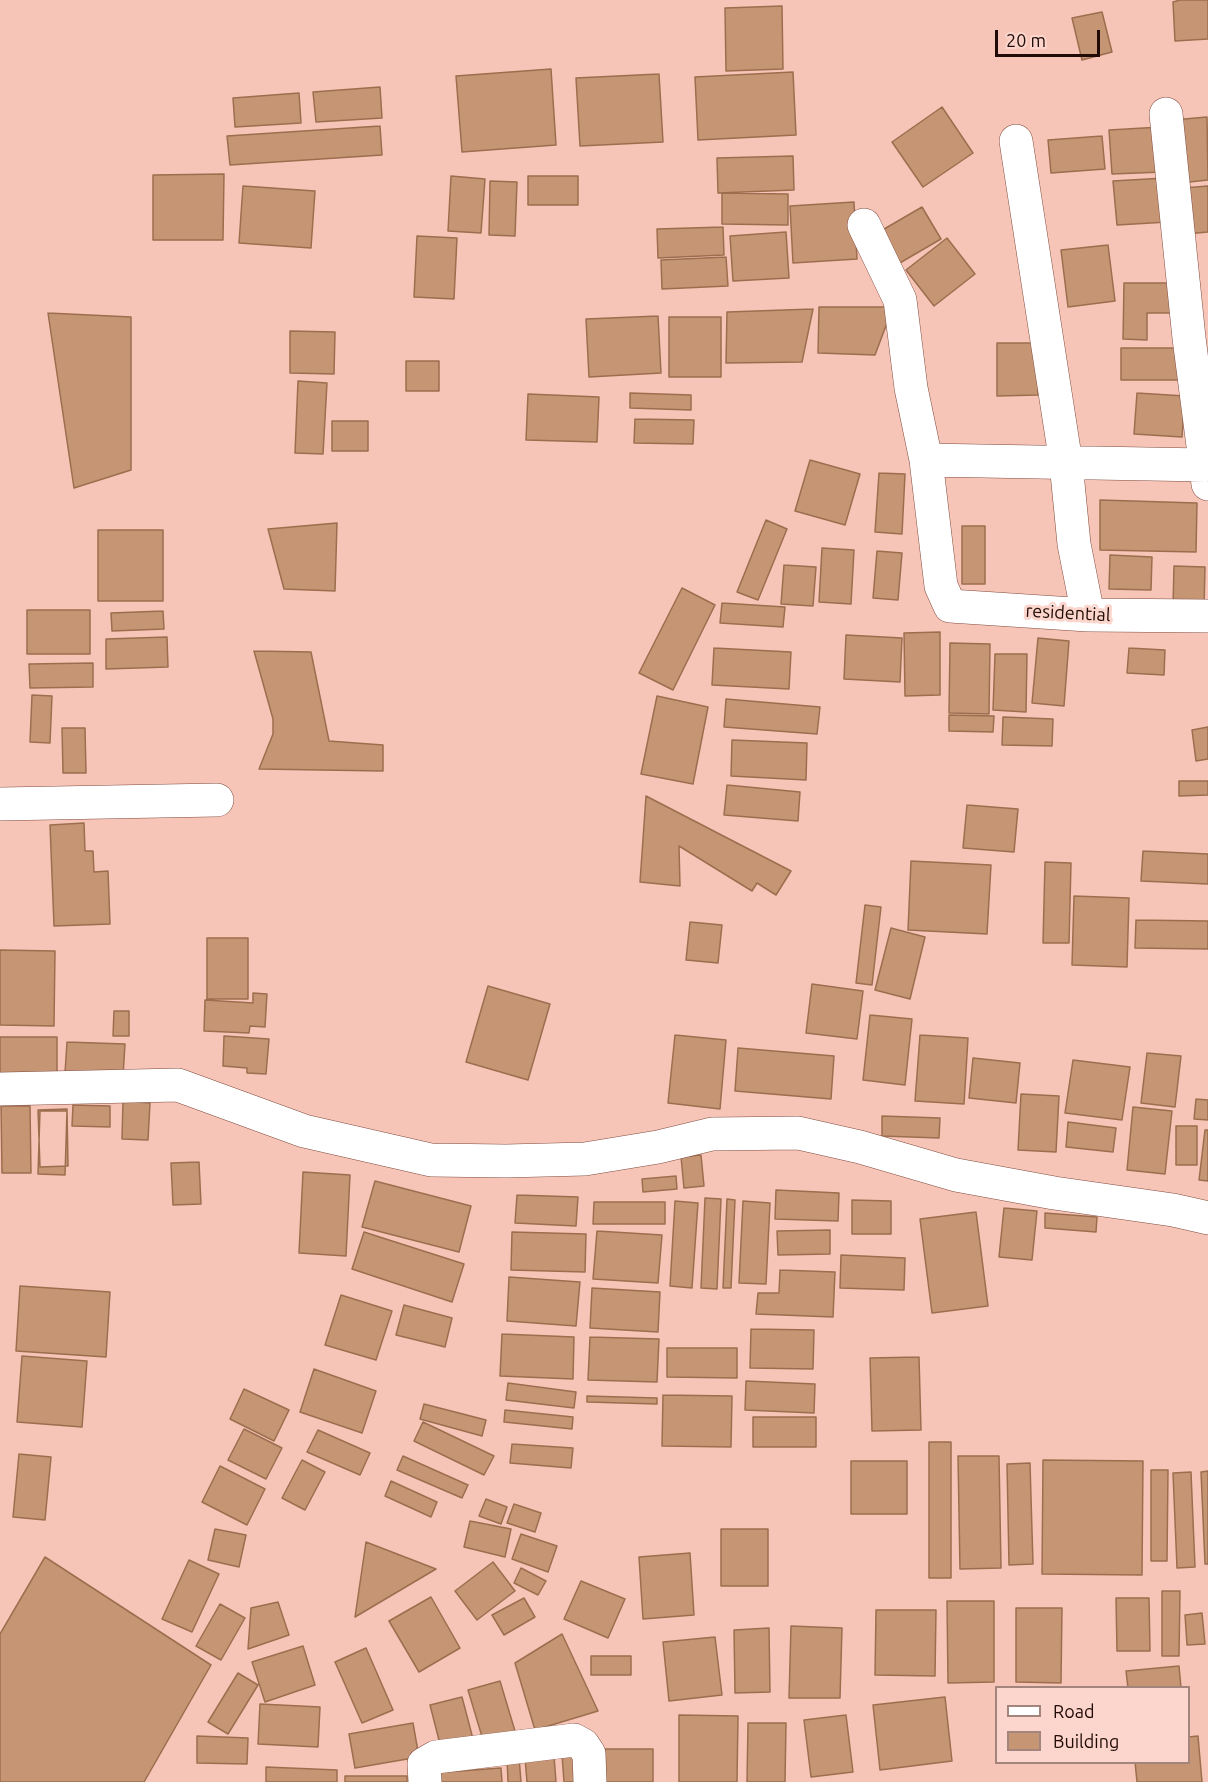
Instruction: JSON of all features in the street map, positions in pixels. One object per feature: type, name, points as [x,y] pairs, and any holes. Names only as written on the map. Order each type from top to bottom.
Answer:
[{"type":"street","points":[[864,225],[900,300],[911,388],[926,460],[1066,463],[1207,474],[1188,327],[1166,114]]},
{"type":"street","points":[[1016,141],[1066,463],[1074,544],[1088,615]]},
{"type":"street","name":"residential","points":[[926,460],[941,586],[950,606],[1088,615],[1208,616]]},
{"type":"street","points":[[0,804],[216,800]]},
{"type":"street","points":[[0,1089],[178,1085],[304,1131],[431,1160],[585,1159],[658,1147],[712,1134],[798,1132],[860,1147],[956,1175],[1053,1193],[1173,1210],[1208,1218]]},
{"type":"street","points":[[424,1782],[424,1764],[436,1757],[574,1740],[583,1745],[589,1754],[590,1782]]},
{"type":"building","points":[[1208,0],[1208,39],[1175,41],[1173,2]]},
{"type":"building","points":[[782,6],[783,69],[726,71],[725,8]]},
{"type":"building","points":[[1102,12],[1112,52],[1082,60],[1072,18]]},
{"type":"building","points":[[551,69],[556,145],[462,152],[456,76]]},
{"type":"building","points":[[793,72],[796,135],[698,140],[695,77]]},
{"type":"building","points":[[659,74],[663,142],[580,146],[576,78]]},
{"type":"building","points":[[380,87],[382,118],[316,122],[313,92]]},
{"type":"building","points":[[299,93],[301,123],[235,127],[233,98]]},
{"type":"building","points":[[942,107],[973,153],[923,187],[892,142]]},
{"type":"building","points":[[1207,117],[1208,180],[1180,183],[1173,120]]},
{"type":"building","points":[[380,126],[382,155],[230,165],[227,136]]},
{"type":"building","points":[[1161,127],[1163,172],[1112,174],[1109,130]]},
{"type":"building","points":[[1102,136],[1105,169],[1051,173],[1048,140]]},
{"type":"building","points":[[793,156],[794,190],[718,193],[717,158]]},
{"type":"building","points":[[224,174],[223,240],[153,240],[153,175]]},
{"type":"building","points":[[451,176],[485,179],[481,233],[448,231]]},
{"type":"building","points":[[528,176],[578,176],[578,205],[528,205]]},
{"type":"building","points":[[1165,178],[1168,222],[1117,225],[1113,181]]},
{"type":"building","points":[[490,181],[517,182],[515,236],[489,235]]},
{"type":"building","points":[[243,186],[315,191],[311,248],[239,243]]},
{"type":"building","points":[[1208,186],[1208,232],[1186,234],[1183,188]]},
{"type":"building","points":[[722,193],[788,194],[788,225],[722,224]]},
{"type":"building","points":[[854,202],[857,259],[793,263],[790,206]]},
{"type":"building","points":[[922,207],[941,239],[898,264],[879,232]]},
{"type":"building","points":[[723,227],[724,255],[658,258],[657,229]]},
{"type":"building","points":[[786,232],[789,278],[733,281],[730,236]]},
{"type":"building","points":[[417,236],[457,238],[454,299],[414,297]]},
{"type":"building","points":[[947,238],[975,274],[934,306],[906,270]]},
{"type":"building","points":[[1108,245],[1115,301],[1068,307],[1061,250]]},
{"type":"building","points":[[726,257],[728,286],[662,289],[661,260]]},
{"type":"building","points":[[1124,283],[1180,283],[1180,313],[1147,313],[1147,340],[1123,339]]},
{"type":"building","points":[[819,307],[893,307],[875,355],[818,353]]},
{"type":"building","points":[[813,309],[802,362],[726,363],[727,312]]},
{"type":"building","points":[[48,313],[131,317],[131,470],[74,488]]},
{"type":"building","points":[[658,316],[661,373],[589,377],[586,319]]},
{"type":"building","points":[[669,317],[721,317],[721,377],[669,377]]},
{"type":"building","points":[[290,331],[335,332],[334,374],[290,373]]},
{"type":"building","points":[[997,343],[1038,343],[1038,395],[997,396]]},
{"type":"building","points":[[1121,348],[1184,348],[1184,380],[1121,380]]},
{"type":"building","points":[[406,361],[439,361],[439,391],[406,391]]},
{"type":"building","points":[[298,381],[327,383],[323,454],[295,453]]},
{"type":"building","points":[[630,393],[691,395],[691,410],[630,408]]},
{"type":"building","points":[[1137,393],[1185,396],[1182,437],[1134,434]]},
{"type":"building","points":[[528,394],[599,397],[597,442],[526,440]]},
{"type":"building","points":[[635,419],[694,420],[693,444],[634,443]]},
{"type":"building","points":[[332,421],[368,421],[368,451],[332,451]]},
{"type":"building","points":[[810,460],[860,474],[845,525],[795,511]]},
{"type":"building","points":[[879,473],[905,474],[902,534],[875,532]]},
{"type":"building","points":[[1100,500],[1197,503],[1196,552],[1100,550]]},
{"type":"building","points":[[766,520],[787,529],[758,600],[737,592]]},
{"type":"building","points":[[337,523],[335,591],[284,589],[268,529]]},
{"type":"building","points":[[962,526],[985,526],[985,584],[962,584]]},
{"type":"building","points":[[98,530],[163,530],[163,601],[98,601]]},
{"type":"building","points":[[822,548],[854,550],[851,604],[819,602]]},
{"type":"building","points":[[877,551],[902,553],[898,600],[873,598]]},
{"type":"building","points":[[1110,555],[1152,557],[1151,590],[1109,589]]},
{"type":"building","points":[[784,565],[816,567],[813,606],[781,604]]},
{"type":"building","points":[[1174,566],[1205,567],[1204,608],[1173,607]]},
{"type":"building","points":[[682,588],[715,605],[673,690],[639,673]]},
{"type":"building","points":[[722,603],[785,607],[783,627],[720,623]]},
{"type":"building","points":[[27,610],[90,610],[90,654],[27,654]]},
{"type":"building","points":[[163,611],[164,629],[112,631],[111,613]]},
{"type":"building","points":[[940,632],[940,695],[905,696],[904,633]]},
{"type":"building","points":[[846,635],[902,638],[900,682],[844,679]]},
{"type":"building","points":[[167,637],[168,667],[106,669],[106,639]]},
{"type":"building","points":[[1038,638],[1069,641],[1064,706],[1032,703]]},
{"type":"building","points":[[950,643],[990,644],[989,714],[949,713]]},
{"type":"building","points":[[714,648],[791,652],[789,689],[712,685]]},
{"type":"building","points":[[1129,648],[1165,650],[1164,675],[1127,673]]},
{"type":"building","points":[[254,651],[311,652],[329,741],[383,745],[383,771],[259,769],[273,734],[273,719]]},
{"type":"building","points":[[995,654],[1027,654],[1026,712],[993,710]]},
{"type":"building","points":[[93,663],[93,687],[30,688],[29,664]]},
{"type":"building","points":[[32,695],[52,696],[50,743],[30,742]]},
{"type":"building","points":[[657,696],[708,707],[693,784],[641,774]]},
{"type":"building","points":[[726,699],[820,707],[817,734],[724,727]]},
{"type":"building","points":[[949,715],[994,716],[993,732],[949,731]]},
{"type":"building","points":[[1003,717],[1053,719],[1052,746],[1002,745]]},
{"type":"building","points":[[1208,727],[1208,759],[1196,761],[1192,730]]},
{"type":"building","points":[[62,728],[85,728],[86,773],[63,773]]},
{"type":"building","points":[[732,740],[807,743],[806,780],[731,776]]},
{"type":"building","points":[[1179,781],[1208,781],[1208,795],[1179,796]]},
{"type":"building","points":[[727,785],[800,792],[798,821],[724,815]]},
{"type":"building","points":[[646,796],[791,871],[776,895],[757,883],[752,891],[679,846],[680,886],[640,882]]},
{"type":"building","points":[[967,805],[1018,809],[1014,852],[963,848]]},
{"type":"building","points":[[84,823],[85,851],[93,851],[94,872],[108,871],[110,924],[54,926],[50,825]]},
{"type":"building","points":[[1143,851],[1208,854],[1208,884],[1141,881]]},
{"type":"building","points":[[911,861],[991,865],[987,934],[908,930]]},
{"type":"building","points":[[1045,862],[1071,863],[1069,943],[1043,943]]},
{"type":"building","points":[[1074,896],[1129,898],[1127,967],[1072,965]]},
{"type":"building","points":[[865,905],[881,907],[872,985],[856,983]]},
{"type":"building","points":[[1136,920],[1208,921],[1208,949],[1135,948]]},
{"type":"building","points":[[690,922],[722,925],[718,963],[686,960]]},
{"type":"building","points":[[891,928],[925,937],[910,999],[875,990]]},
{"type":"building","points":[[207,938],[248,938],[248,999],[207,999]]},
{"type":"building","points":[[0,950],[55,951],[54,1026],[0,1025]]},
{"type":"building","points":[[812,984],[863,991],[857,1039],[806,1033]]},
{"type":"building","points":[[488,986],[550,1004],[528,1080],[466,1062]]},
{"type":"building","points":[[253,993],[267,994],[265,1027],[250,1026],[249,1033],[204,1031],[205,1000],[253,1003]]},
{"type":"building","points":[[114,1011],[129,1011],[129,1036],[113,1036]]},
{"type":"building","points":[[870,1015],[912,1019],[905,1085],[863,1080]]},
{"type":"building","points":[[675,1035],[726,1040],[720,1109],[668,1103]]},
{"type":"building","points":[[920,1035],[968,1038],[964,1104],[915,1101]]},
{"type":"building","points":[[224,1036],[269,1039],[266,1074],[247,1073],[247,1068],[223,1066]]},
{"type":"building","points":[[0,1037],[57,1037],[57,1079],[0,1078]]},
{"type":"building","points":[[67,1042],[125,1044],[123,1076],[65,1073]]},
{"type":"building","points":[[738,1048],[834,1056],[831,1099],[735,1091]]},
{"type":"building","points":[[1147,1053],[1181,1056],[1175,1107],[1141,1103]]},
{"type":"building","points":[[973,1058],[1020,1063],[1016,1103],[969,1098]]},
{"type":"building","points":[[1073,1060],[1130,1067],[1122,1120],[1065,1113]]},
{"type":"building","points":[[1021,1094],[1059,1096],[1056,1152],[1018,1150]]},
{"type":"building","points":[[1196,1099],[1208,1100],[1208,1120],[1194,1119]]},
{"type":"building","points":[[123,1101],[150,1103],[148,1140],[122,1139]]},
{"type":"building","points":[[73,1105],[110,1106],[110,1127],[72,1126]]},
{"type":"building","points":[[1,1106],[30,1106],[31,1173],[2,1173]]},
{"type":"building","points":[[1133,1107],[1172,1111],[1165,1174],[1127,1170]]},
{"type":"building","points":[[67,1109],[68,1166],[40,1167],[38,1110]]},
{"type":"building","points":[[40,1111],[67,1111],[65,1175],[38,1174]]},
{"type":"building","points":[[882,1116],[940,1118],[939,1138],[882,1136]]},
{"type":"building","points":[[1068,1122],[1116,1128],[1113,1152],[1066,1147]]},
{"type":"building","points":[[1176,1126],[1197,1126],[1197,1165],[1176,1165]]},
{"type":"building","points":[[1205,1130],[1208,1130],[1208,1181],[1199,1180]]},
{"type":"building","points":[[701,1155],[704,1186],[684,1188],[681,1157]]},
{"type":"building","points":[[199,1162],[201,1204],[173,1205],[171,1163]]},
{"type":"building","points":[[303,1172],[350,1175],[346,1256],[299,1253]]},
{"type":"building","points":[[676,1176],[677,1189],[643,1192],[642,1179]]},
{"type":"building","points":[[375,1181],[471,1206],[459,1252],[362,1227]]},
{"type":"building","points":[[776,1190],[839,1193],[838,1221],[775,1219]]},
{"type":"building","points":[[517,1195],[578,1197],[576,1226],[515,1223]]},
{"type":"building","points":[[705,1198],[721,1199],[717,1289],[701,1288]]},
{"type":"building","points":[[727,1199],[735,1200],[731,1288],[723,1288]]},
{"type":"building","points":[[852,1200],[891,1201],[891,1234],[852,1234]]},
{"type":"building","points":[[675,1201],[698,1203],[692,1288],[670,1286]]},
{"type":"building","points":[[743,1201],[770,1203],[766,1284],[739,1283]]},
{"type":"building","points":[[594,1202],[665,1202],[665,1224],[593,1224]]},
{"type":"building","points":[[1004,1208],[1037,1211],[1032,1260],[999,1257]]},
{"type":"building","points":[[976,1212],[988,1306],[932,1313],[920,1219]]},
{"type":"building","points":[[1045,1213],[1097,1217],[1096,1232],[1045,1228]]},
{"type":"building","points":[[830,1230],[830,1254],[778,1255],[777,1231]]},
{"type":"building","points":[[597,1231],[662,1235],[658,1283],[593,1279]]},
{"type":"building","points":[[364,1232],[464,1264],[452,1302],[352,1269]]},
{"type":"building","points":[[512,1232],[586,1234],[585,1272],[511,1270]]},
{"type":"building","points":[[841,1255],[905,1258],[904,1290],[840,1288]]},
{"type":"building","points":[[780,1270],[835,1272],[833,1317],[756,1314],[758,1293],[779,1293]]},
{"type":"building","points":[[509,1277],[580,1282],[576,1326],[507,1321]]},
{"type":"building","points":[[20,1286],[110,1292],[106,1357],[16,1351]]},
{"type":"building","points":[[592,1288],[660,1292],[658,1332],[590,1328]]},
{"type":"building","points":[[341,1295],[392,1311],[376,1360],[325,1345]]},
{"type":"building","points":[[404,1305],[452,1318],[445,1347],[396,1335]]},
{"type":"building","points":[[751,1329],[814,1330],[813,1369],[750,1368]]},
{"type":"building","points":[[502,1334],[574,1337],[573,1379],[500,1376]]},
{"type":"building","points":[[590,1337],[659,1339],[657,1382],[588,1380]]},
{"type":"building","points":[[667,1348],[737,1348],[737,1378],[667,1377]]},
{"type":"building","points":[[22,1356],[87,1361],[82,1427],[17,1422]]},
{"type":"building","points":[[919,1357],[921,1430],[872,1431],[870,1358]]},
{"type":"building","points":[[314,1369],[376,1391],[362,1433],[300,1412]]},
{"type":"building","points":[[746,1381],[815,1384],[814,1413],[745,1410]]},
{"type":"building","points":[[508,1383],[576,1392],[574,1408],[506,1400]]},
{"type":"building","points":[[244,1389],[289,1410],[274,1441],[230,1419]]},
{"type":"building","points":[[663,1395],[732,1396],[731,1447],[662,1446]]},
{"type":"building","points":[[587,1396],[657,1398],[657,1404],[587,1402]]},
{"type":"building","points":[[424,1404],[486,1420],[482,1436],[420,1419]]},
{"type":"building","points":[[505,1410],[573,1417],[572,1429],[504,1422]]},
{"type":"building","points":[[753,1417],[816,1417],[816,1447],[753,1447]]},
{"type":"building","points":[[423,1422],[494,1456],[484,1475],[414,1441]]},
{"type":"building","points":[[244,1429],[282,1448],[266,1479],[228,1460]]},
{"type":"building","points":[[318,1430],[370,1453],[360,1475],[307,1452]]},
{"type":"building","points":[[929,1442],[951,1442],[951,1578],[929,1578]]},
{"type":"building","points":[[512,1444],[573,1448],[571,1468],[510,1463]]},
{"type":"building","points":[[19,1454],[51,1457],[45,1520],[13,1517]]},
{"type":"building","points":[[403,1456],[468,1485],[462,1498],[397,1470]]},
{"type":"building","points":[[958,1456],[999,1456],[1001,1568],[960,1569]]},
{"type":"building","points":[[302,1460],[325,1472],[305,1510],[282,1498]]},
{"type":"building","points":[[1043,1460],[1143,1461],[1142,1575],[1042,1574]]},
{"type":"building","points":[[851,1461],[907,1461],[907,1514],[851,1514]]},
{"type":"building","points":[[1030,1463],[1033,1564],[1009,1565],[1007,1464]]},
{"type":"building","points":[[220,1466],[265,1489],[247,1525],[202,1502]]},
{"type":"building","points":[[1151,1470],[1168,1470],[1167,1561],[1151,1561]]},
{"type":"building","points":[[1208,1471],[1208,1564],[1205,1564],[1201,1472]]},
{"type":"building","points":[[1191,1472],[1195,1567],[1177,1568],[1173,1473]]},
{"type":"building","points":[[391,1481],[437,1502],[431,1517],[385,1496]]},
{"type":"building","points":[[486,1499],[507,1507],[501,1524],[479,1516]]},
{"type":"building","points":[[514,1504],[541,1513],[535,1532],[507,1523]]},
{"type":"building","points":[[470,1521],[511,1529],[505,1557],[464,1547]]},
{"type":"building","points":[[215,1529],[246,1535],[239,1567],[208,1560]]},
{"type":"building","points":[[721,1529],[768,1529],[768,1586],[721,1586]]},
{"type":"building","points":[[521,1534],[557,1546],[548,1572],[512,1559]]},
{"type":"building","points":[[366,1542],[436,1569],[355,1617]]},
{"type":"building","points":[[690,1553],[694,1615],[643,1619],[639,1557]]},
{"type":"building","points":[[45,1557],[211,1665],[144,1782],[0,1782],[0,1634]]},
{"type":"building","points":[[189,1560],[219,1574],[192,1632],[162,1619]]},
{"type":"building","points":[[493,1562],[515,1591],[477,1620],[455,1591]]},
{"type":"building","points":[[521,1568],[546,1581],[538,1595],[514,1583]]},
{"type":"building","points":[[581,1581],[625,1599],[608,1638],[564,1619]]},
{"type":"building","points":[[1162,1591],[1180,1591],[1179,1656],[1162,1656]]},
{"type":"building","points":[[431,1597],[460,1648],[419,1672],[389,1621]]},
{"type":"building","points":[[524,1598],[535,1617],[504,1635],[492,1615]]},
{"type":"building","points":[[1116,1598],[1149,1598],[1150,1651],[1117,1651]]},
{"type":"building","points":[[947,1601],[994,1601],[994,1682],[948,1683]]},
{"type":"building","points":[[278,1602],[289,1635],[248,1649],[251,1608]]},
{"type":"building","points":[[220,1604],[245,1618],[221,1660],[196,1646]]},
{"type":"building","points":[[1016,1608],[1062,1608],[1061,1683],[1016,1682]]},
{"type":"building","points":[[876,1610],[936,1610],[935,1676],[875,1675]]},
{"type":"building","points":[[1202,1613],[1205,1644],[1187,1645],[1185,1615]]},
{"type":"building","points":[[791,1626],[842,1628],[840,1698],[789,1698]]},
{"type":"building","points":[[769,1628],[770,1692],[735,1693],[734,1630]]},
{"type":"building","points":[[562,1634],[598,1711],[535,1730],[515,1663]]},
{"type":"building","points":[[715,1637],[722,1695],[669,1701],[663,1642]]},
{"type":"building","points":[[303,1646],[315,1685],[265,1702],[252,1662]]},
{"type":"building","points":[[366,1648],[393,1710],[362,1723],[335,1662]]},
{"type":"building","points":[[591,1656],[631,1656],[631,1675],[591,1675]]},
{"type":"building","points":[[1179,1666],[1181,1686],[1128,1686],[1126,1671]]},
{"type":"building","points":[[238,1673],[258,1685],[228,1734],[208,1722]]},
{"type":"building","points":[[500,1681],[515,1731],[483,1740],[468,1690]]},
{"type":"building","points":[[462,1697],[473,1739],[441,1748],[430,1705]]},
{"type":"building","points":[[945,1697],[952,1761],[880,1770],[873,1705]]},
{"type":"building","points":[[260,1704],[320,1707],[318,1747],[258,1744]]},
{"type":"building","points":[[679,1715],[738,1716],[737,1782],[679,1782]]},
{"type":"building","points":[[846,1715],[853,1772],[811,1777],[804,1720]]},
{"type":"building","points":[[413,1723],[419,1757],[355,1768],[349,1734]]},
{"type":"building","points":[[748,1723],[786,1723],[785,1782],[747,1782]]},
{"type":"building","points":[[197,1736],[248,1738],[247,1764],[197,1763]]},
{"type":"building","points":[[1198,1736],[1202,1782],[1137,1782],[1135,1764],[1190,1764],[1190,1737]]},
{"type":"building","points":[[603,1749],[653,1749],[653,1782],[603,1782]]},
{"type":"building","points":[[580,1754],[582,1782],[564,1782],[562,1755]]},
{"type":"building","points":[[554,1756],[556,1782],[527,1782],[525,1758]]},
{"type":"building","points":[[519,1757],[521,1782],[508,1782],[507,1758]]},
{"type":"building","points":[[266,1767],[337,1770],[337,1782],[266,1782]]},
{"type":"building","points":[[501,1768],[502,1782],[432,1782],[432,1773]]},
{"type":"building","points":[[345,1776],[407,1776],[407,1782],[345,1782]]}]
